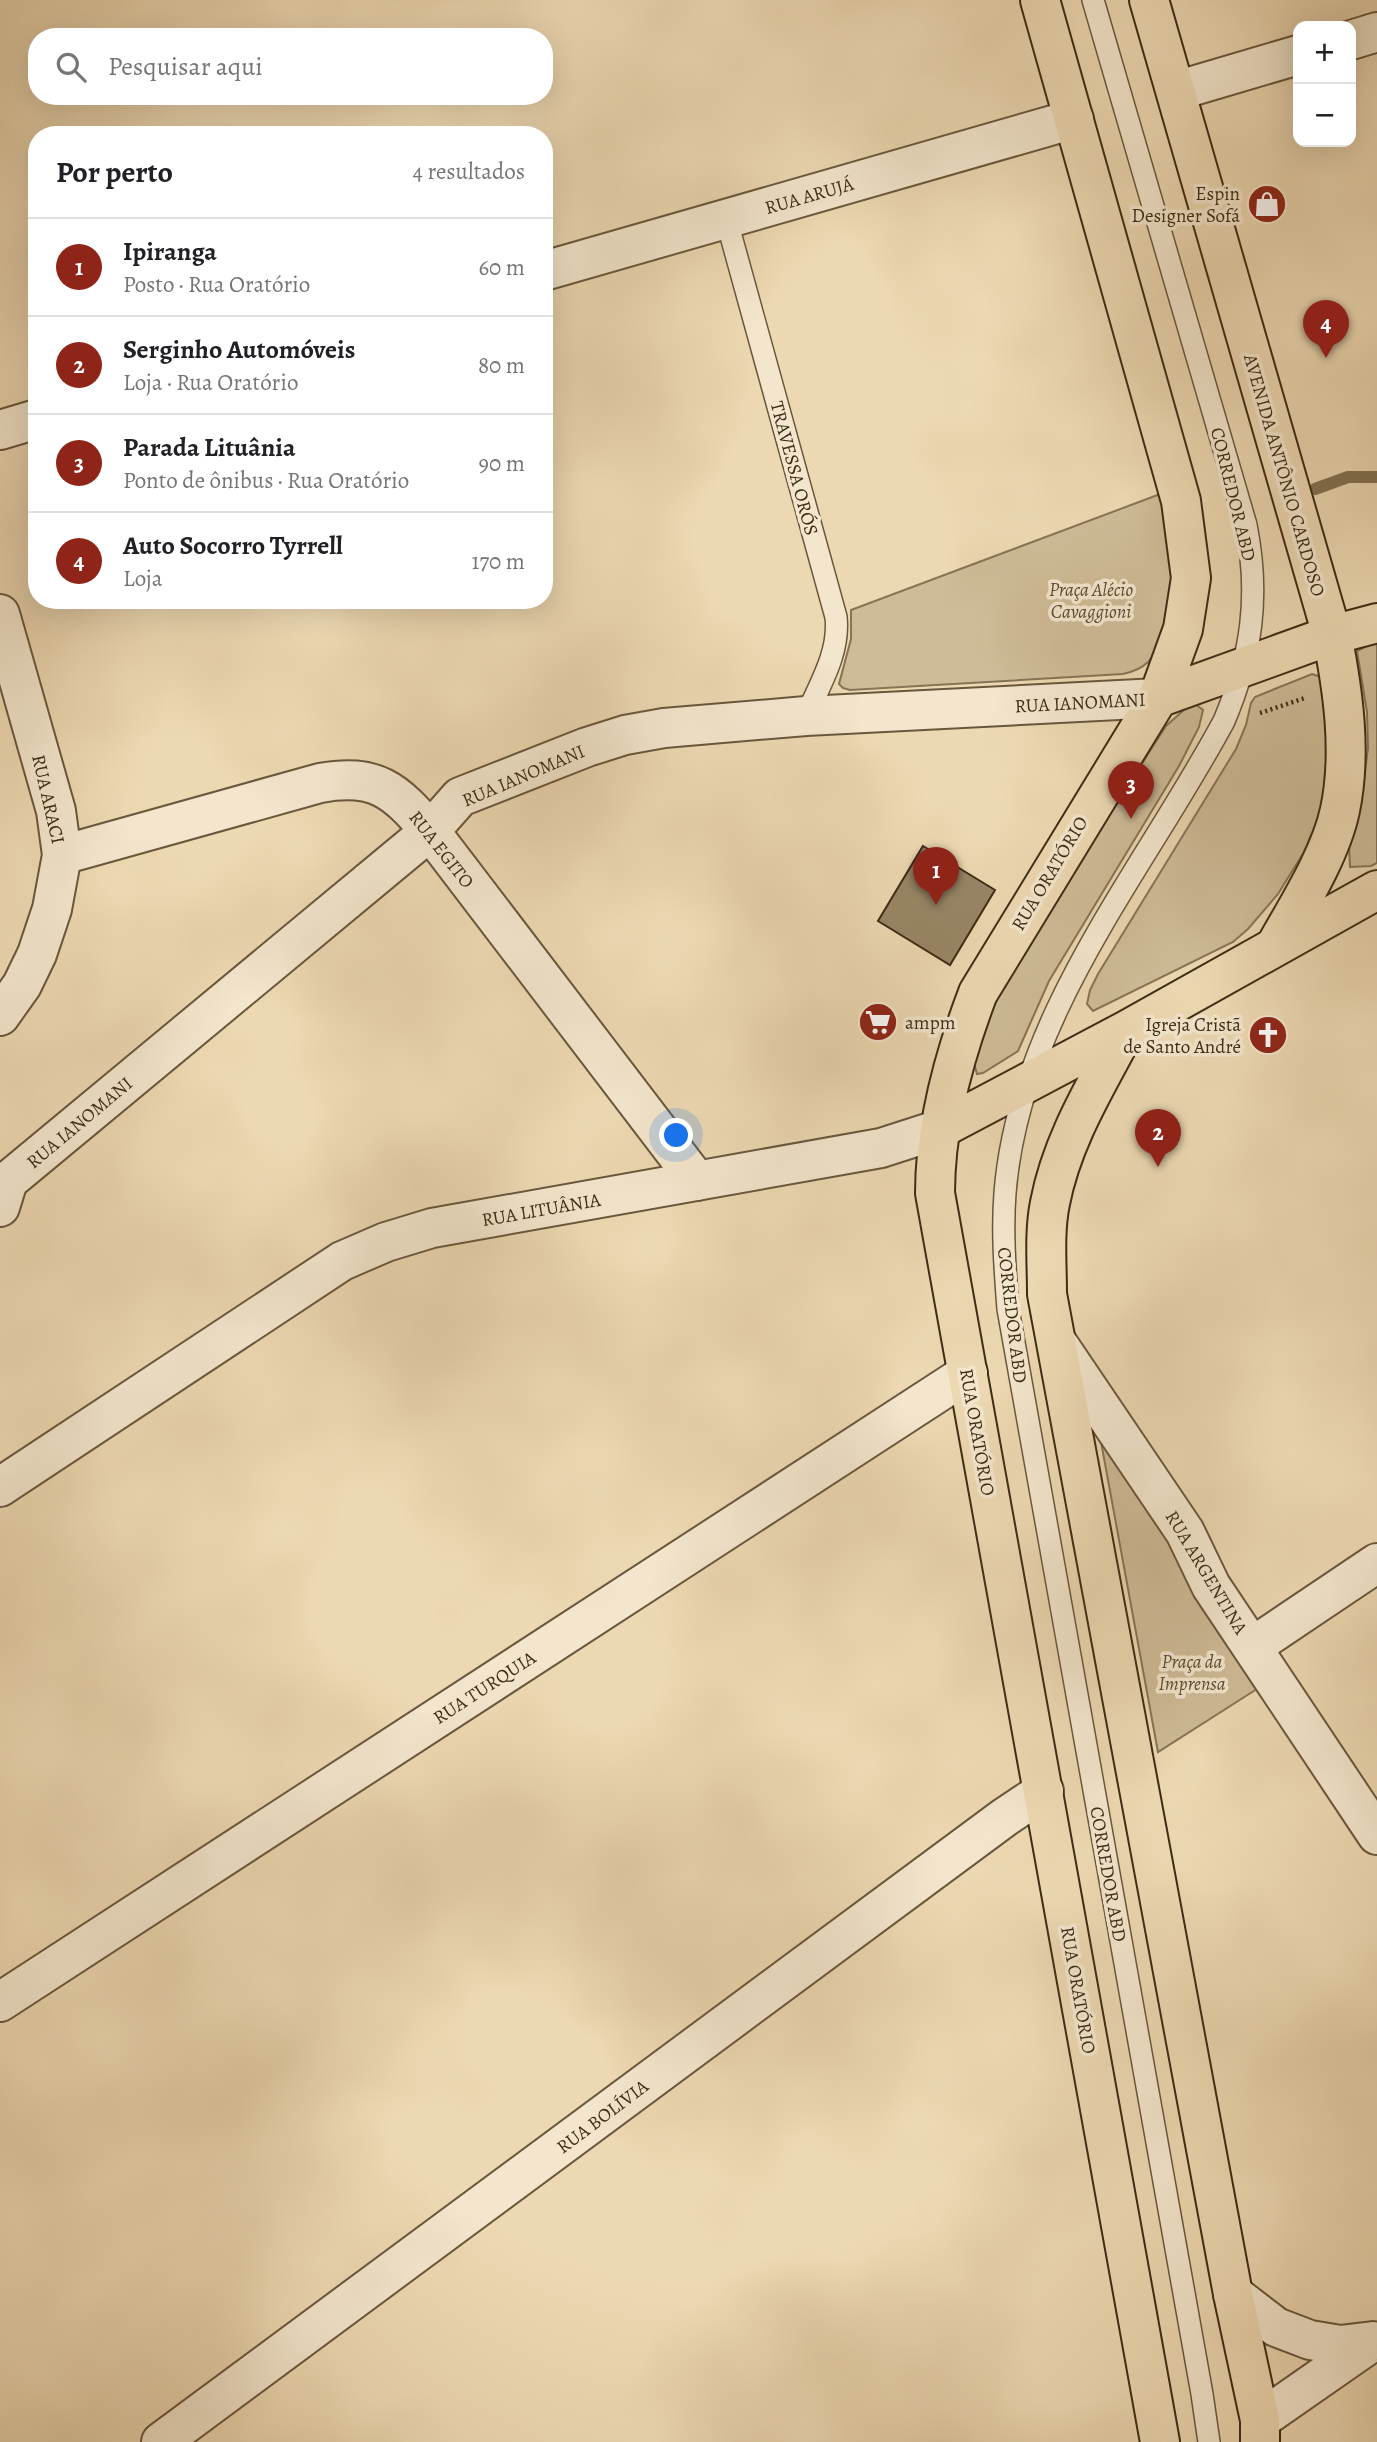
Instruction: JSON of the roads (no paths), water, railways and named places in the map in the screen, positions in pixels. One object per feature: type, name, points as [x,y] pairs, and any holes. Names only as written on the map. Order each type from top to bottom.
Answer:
[{"type":"main road","points":[[1040,0],[1183,514],[1191,578],[1182,629],[1158,698]]},
{"type":"main road","name":"AVENIDA ANTÔNIO CARDOSO","points":[[1149,0],[1332,635],[1342,685],[1345,745],[1340,812],[1310,884],[1276,945]]},
{"type":"main road","points":[[1158,698],[1332,635],[1377,623]]},
{"type":"main road","name":"RUA ORATÓRIO","points":[[1158,698],[978,993],[967,1023],[940,1129],[935,1159],[935,1193],[1160,2442]]},
{"type":"main road","points":[[1260,2431],[1047,1294],[1049,1206],[1059,1166],[1073,1129],[1125,1031],[1377,890]]},
{"type":"main road","name":"RUA LITUÂNIA","points":[[940,1129],[1125,1031]]},
{"type":"street","points":[[1356,38],[1377,32]]},
{"type":"street","points":[[1176,91],[1293,56]]},
{"type":"street","name":"RUA ARUJÁ","points":[[553,268],[1074,119]]},
{"type":"street","points":[[0,430],[28,422]]},
{"type":"street","name":"RUA ARACI","points":[[0,614],[56,811],[62,855],[52,909],[37,954],[22,985],[0,1016]]},
{"type":"street","name":"RUA IANOMANI","points":[[3,1186],[430,831],[460,797],[587,747],[625,735],[664,728],[806,716],[1158,698]]},
{"type":"street","name":"RUA EGITO","points":[[62,855],[341,779],[360,780],[392,793],[406,803],[430,831],[697,1181]]},
{"type":"street","name":"RUA LITUÂNIA","points":[[0,1487],[342,1261],[386,1242],[432,1228],[881,1148],[940,1129]]},
{"type":"street","name":"RUA ARGENTINA","points":[[1058,1344],[1185,1532],[1211,1586],[1377,1835]]},
{"type":"street","name":"RUA TURQUIA","points":[[0,2001],[968,1373]]},
{"type":"street","points":[[1252,1647],[1377,1563]]},
{"type":"street","name":"RUA BOLÍVIA","points":[[162,2442],[1005,1817],[1044,1791]]},
{"type":"street","points":[[1233,2294],[1276,2327],[1310,2340],[1340,2345],[1375,2340]]},
{"type":"street","points":[[1260,2431],[1375,2340]]},
{"type":"lane","name":"CORREDOR ABD","points":[[1093,0],[1246,525],[1254,570],[1253,616],[1235,695],[1224,721],[1073,975],[1027,1082],[1005,1191],[1003,1248],[1008,1309],[1209,2442]]},
{"type":"lane","name":"TRAVESSA ORÓS","points":[[726,218],[836,617],[838,632],[835,650],[806,716]]},
{"type":"waterway","points":[[1315,489],[1348,477],[1377,477]]},
{"type":"place","name":"Espin Designer Sofá","points":[[1267,204]]},
{"type":"place","name":"Auto Socorro Tyrrell","points":[[1326,358]]},
{"type":"place","name":"Parada Lituânia","points":[[1131,819]]},
{"type":"place","name":"Ipiranga","points":[[936,905]]},
{"type":"place","name":"ampm","points":[[878,1022]]},
{"type":"place","name":"Igreja Cristã de Santo André","points":[[1268,1035]]},
{"type":"place","name":"Serginho Automóveis","points":[[1158,1167]]},
{"type":"park label","name":"Praça Alécio Cavaggioni","points":[[1091,600]]},
{"type":"park label","name":"Praça da Imprensa","points":[[1192,1672]]}]
